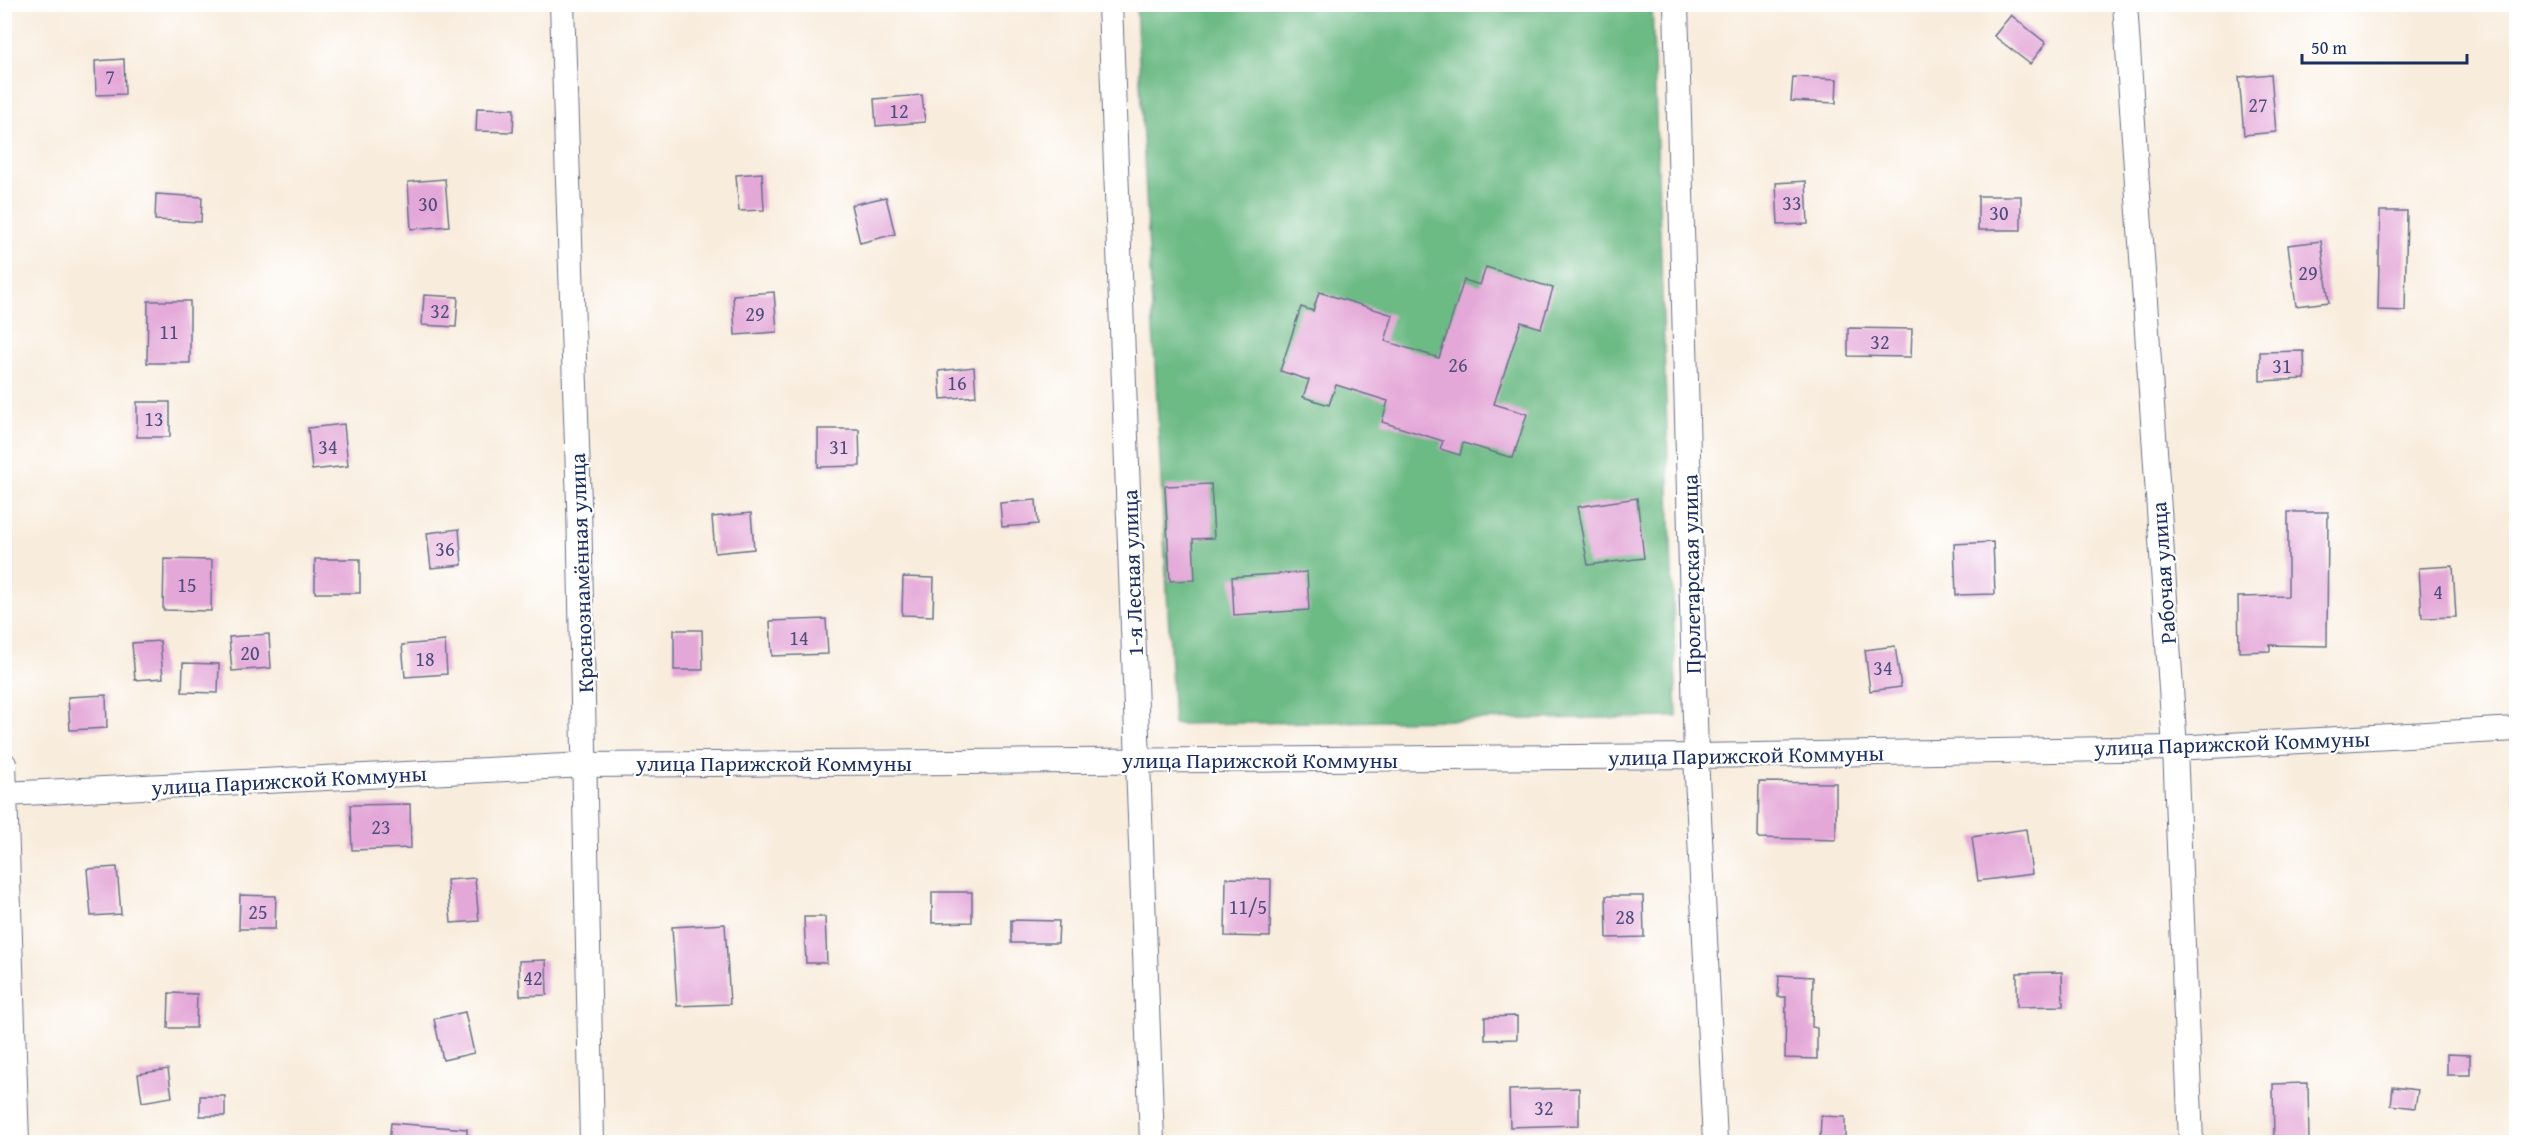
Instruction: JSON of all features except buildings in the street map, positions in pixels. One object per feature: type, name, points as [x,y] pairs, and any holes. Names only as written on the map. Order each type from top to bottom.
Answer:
[{"type":"street","name":"Краснознамённая улица","points":[[562,4],[579,504],[591,1143]]},
{"type":"street","name":"1-я Лесная улица","points":[[1110,4],[1140,760],[1152,1143]]},
{"type":"street","name":"Пролетарская улица","points":[[1676,4],[1696,756],[1715,1143]]},
{"type":"street","name":"Рабочая улица","points":[[2125,4],[2175,748],[2191,1143]]},
{"type":"street","name":"улица Парижской Коммуны","points":[[5,794],[585,765],[1696,756],[2175,748],[2517,729]]},
{"type":"street","points":[[4,764],[17,1143]]},
{"type":"green space","points":[[1136,5],[1652,5],[1677,717],[1174,724]]}]
